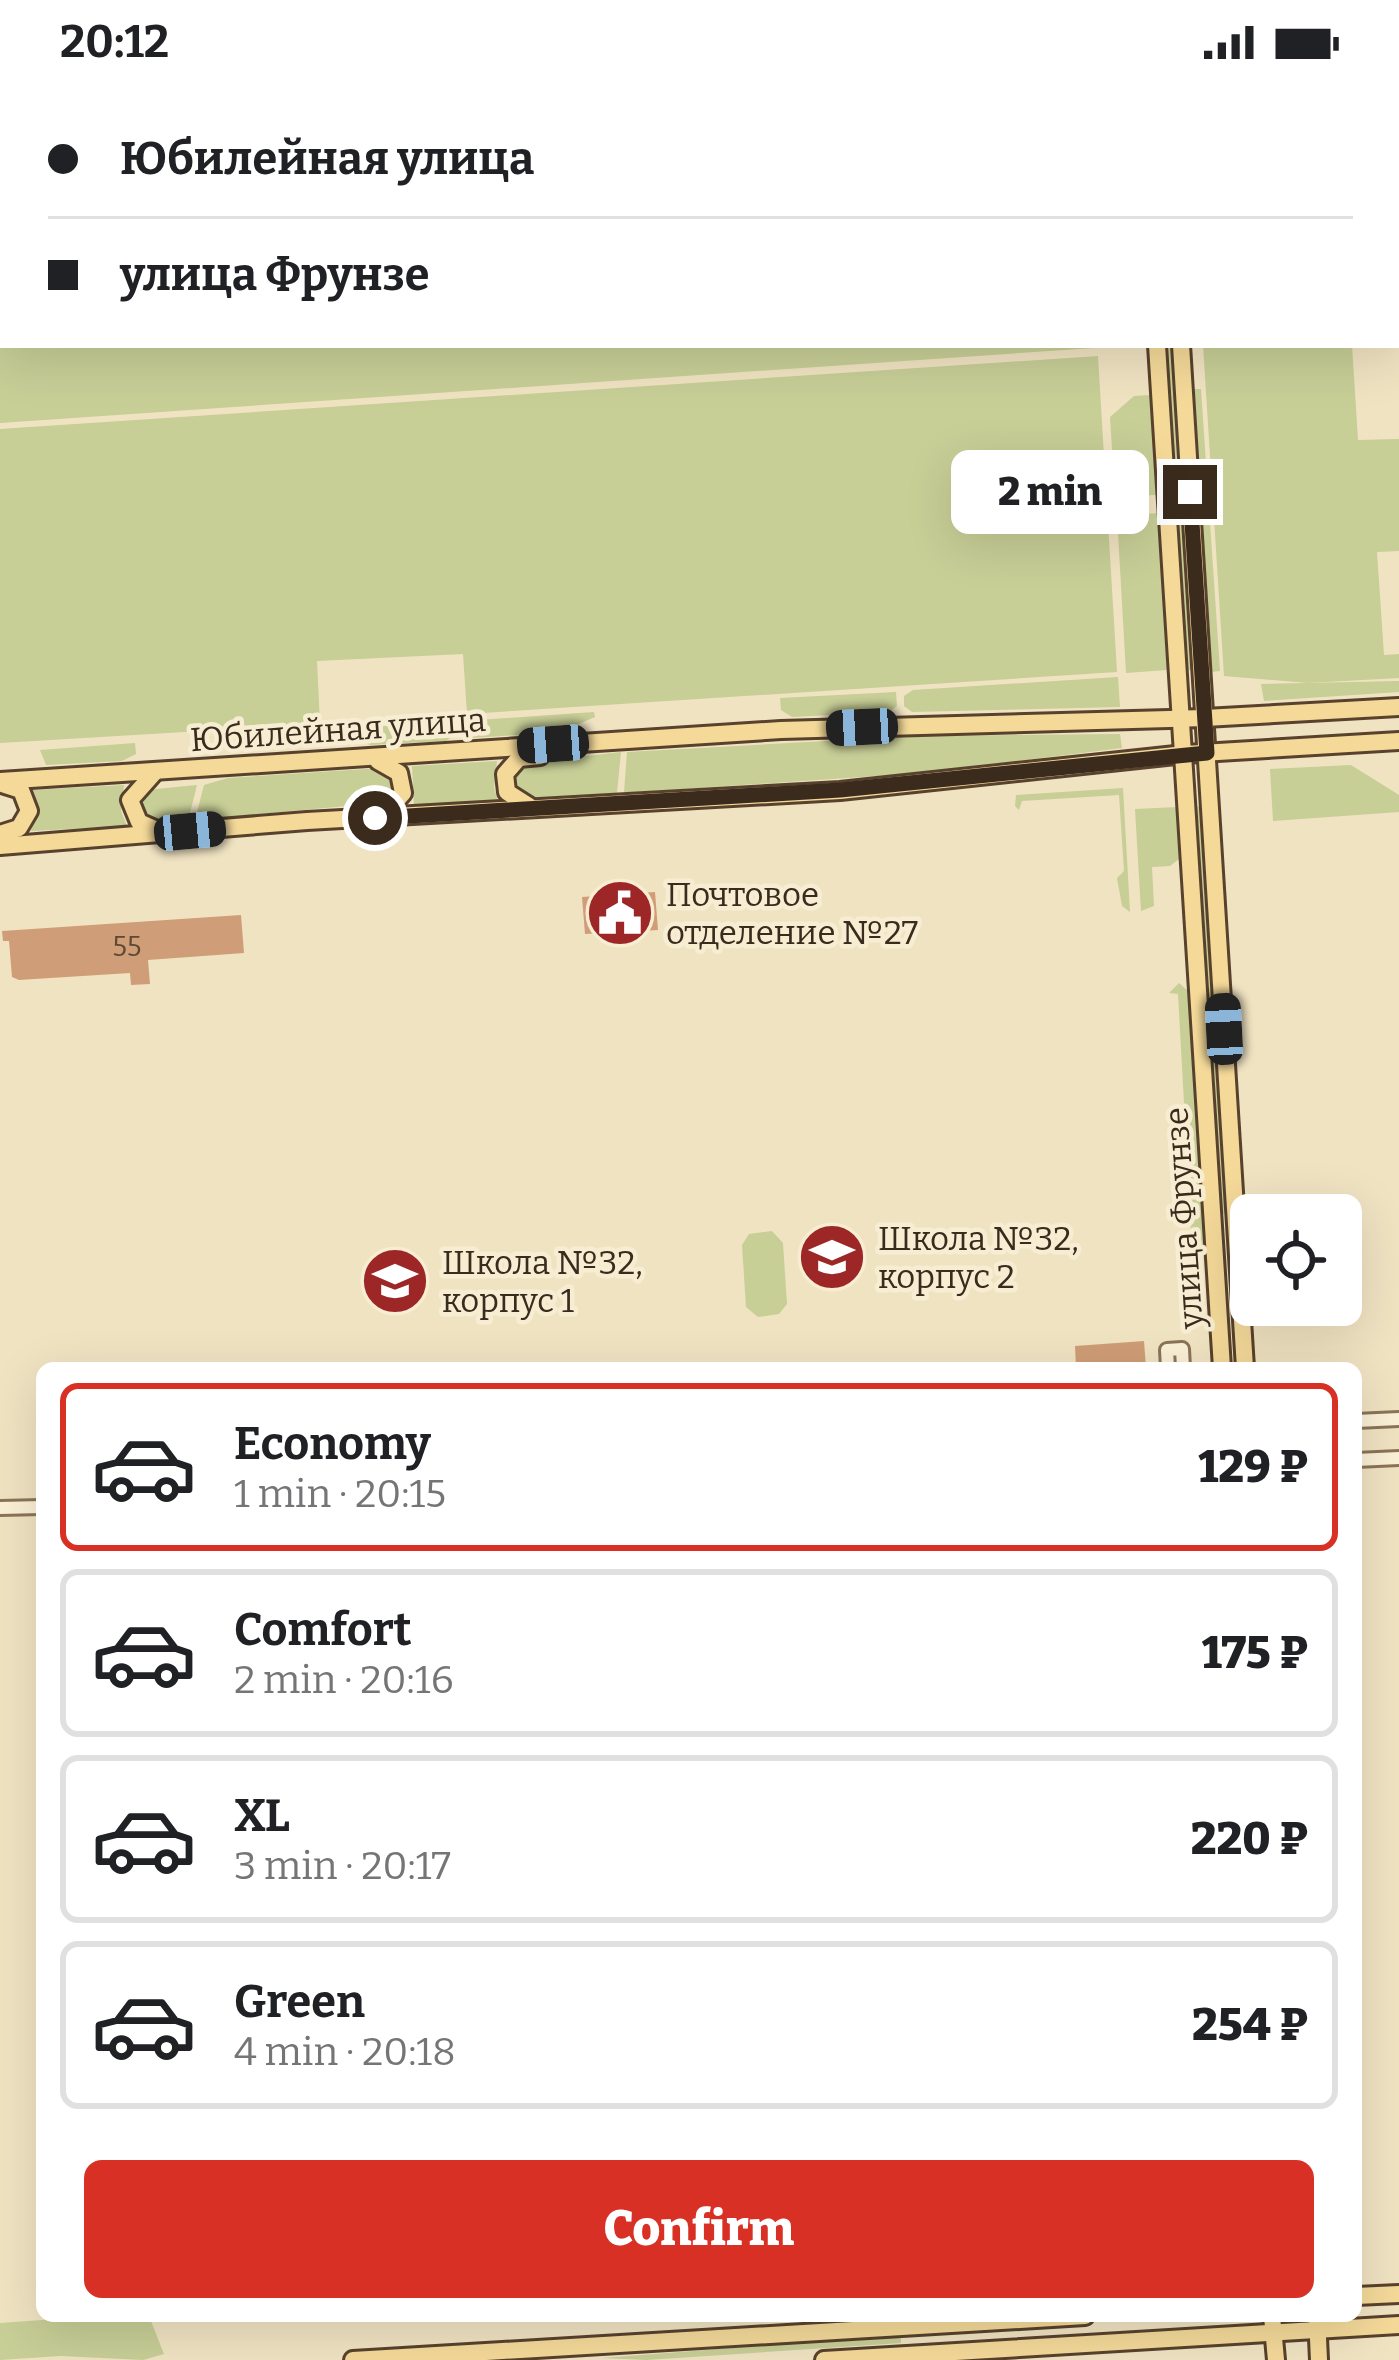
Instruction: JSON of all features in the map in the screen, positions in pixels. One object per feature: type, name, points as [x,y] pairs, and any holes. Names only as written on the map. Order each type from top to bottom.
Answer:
[{"type":"main road","name":"улица Фрунзе","points":[[1157,348],[1222,1362]]},
{"type":"main road","name":"улица Фрунзе","points":[[1181,348],[1234,1194]]},
{"type":"main road","name":"Юбилейная улица","points":[[0,783],[902,724],[1182,719],[1399,707]]},
{"type":"main road","points":[[537,809],[507,792],[508,765],[518,758],[572,754],[598,741]]},
{"type":"main road","points":[[0,846],[307,820],[883,787],[1184,754],[1399,741]]},
{"type":"main road","points":[[307,820],[329,812],[384,807],[399,799],[404,785],[399,773],[370,758]]},
{"type":"main road","points":[[155,772],[132,793],[131,807],[139,822],[167,833]]},
{"type":"main road","points":[[0,783],[21,790],[29,812],[20,828],[0,833]]},
{"type":"main road","points":[[1213,1222],[1230,1221]]},
{"type":"main road","name":"улица Фрунзе","points":[[1243,1326],[1246,1362]]},
{"type":"main road","points":[[1362,2296],[1399,2294]]},
{"type":"main road","points":[[353,2360],[602,2353],[1008,2322]]},
{"type":"main road","points":[[1074,2345],[1076,2322]]},
{"type":"main road","points":[[1087,2322],[1088,2336],[1097,2343]]},
{"type":"main road","points":[[1317,2323],[1319,2360]]},
{"type":"main road","points":[[1273,2324],[1276,2360]]},
{"type":"main road","points":[[824,2360],[1074,2345],[1273,2324],[1399,2325]]},
{"type":"street","points":[[1168,1362],[1167,1350],[1182,1349],[1183,1362]]},
{"type":"street","points":[[1362,1421],[1399,1419]]},
{"type":"street","points":[[1362,1460],[1399,1458]]},
{"type":"street","points":[[0,1508],[36,1507]]},
{"type":"green space","points":[[0,348],[1094,348],[0,423]]},
{"type":"green space","points":[[1164,348],[1172,348],[1193,670],[1184,670]]},
{"type":"green space","points":[[1203,348],[1352,348],[1358,440],[1399,439],[1399,551],[1377,552],[1384,655],[1399,654],[1399,678],[1308,683],[1224,676]]},
{"type":"green space","points":[[1098,356],[1117,672],[467,714],[463,654],[317,661],[320,724],[0,743],[0,429]]},
{"type":"green space","points":[[1192,389],[1201,389],[1220,671],[1211,672]]},
{"type":"green space","points":[[1150,395],[1156,495],[1115,497],[1110,417],[1134,396]]},
{"type":"green space","points":[[1158,513],[1167,670],[1126,673],[1117,516]]},
{"type":"green space","points":[[1118,677],[1120,707],[912,712],[904,706],[904,696],[913,690]]},
{"type":"green space","points":[[1399,681],[1399,692],[1264,701],[1261,684]]},
{"type":"green space","points":[[896,692],[897,706],[889,712],[792,717],[781,710],[780,698]]},
{"type":"green space","points":[[594,712],[595,717],[560,732],[472,738],[465,731],[464,721]]},
{"type":"green space","points":[[453,721],[453,736],[446,741],[370,745],[361,741],[360,728]]},
{"type":"green space","points":[[1120,734],[1122,748],[922,773],[624,793],[627,752],[917,736]]},
{"type":"green space","points":[[135,743],[136,754],[122,761],[46,765],[40,750]]},
{"type":"green space","points":[[621,752],[617,793],[529,799],[515,792],[514,771],[527,763]]},
{"type":"green space","points":[[497,761],[494,788],[498,801],[414,807],[412,766]]},
{"type":"green space","points":[[1351,765],[1399,795],[1399,812],[1273,821],[1270,769]]},
{"type":"green space","points":[[388,770],[400,790],[380,803],[195,820],[204,785],[228,778]]},
{"type":"green space","points":[[124,785],[121,811],[127,826],[31,831],[37,802],[33,790]]},
{"type":"green space","points":[[197,785],[188,821],[143,819],[137,804],[146,790]]},
{"type":"green space","points":[[1123,788],[1130,912],[1122,906],[1117,878],[1124,871],[1119,795],[1022,801],[1019,810],[1015,806],[1016,795]]},
{"type":"green space","points":[[1202,806],[1224,1214],[1219,1211],[1193,807]]},
{"type":"green space","points":[[1177,807],[1179,859],[1170,866],[1152,867],[1154,906],[1141,911],[1135,809]]},
{"type":"green space","points":[[1179,983],[1189,992],[1204,1245],[1199,1253],[1192,1248],[1178,994],[1169,993]]},
{"type":"green space","points":[[772,1231],[783,1243],[787,1304],[779,1314],[758,1317],[746,1307],[742,1245],[749,1234]]},
{"type":"green space","points":[[151,2322],[164,2354],[143,2360],[61,2356],[0,2360],[0,2323]]},
{"type":"green space","points":[[901,2335],[901,2343],[646,2360],[602,2358]]},
{"type":"building","name":"Почтовое отделение №27","points":[[655,892],[658,930],[585,934],[582,897]]},
{"type":"building","points":[[241,915],[244,953],[148,960],[150,984],[131,985],[130,973],[19,980],[12,977],[9,941],[3,941],[2,931]]},
{"type":"building","points":[[1144,1341],[1146,1362],[1076,1362],[1075,1346]]},
{"type":"place","name":"Почтовое отделение №27","points":[[620,913]]},
{"type":"place","name":"Школа №32, корпус 2","points":[[832,1257]]},
{"type":"place","name":"Школа №32, корпус 1","points":[[395,1281]]},
{"type":"route","points":[[375,818],[840,790],[1207,753],[1190,492]]}]
